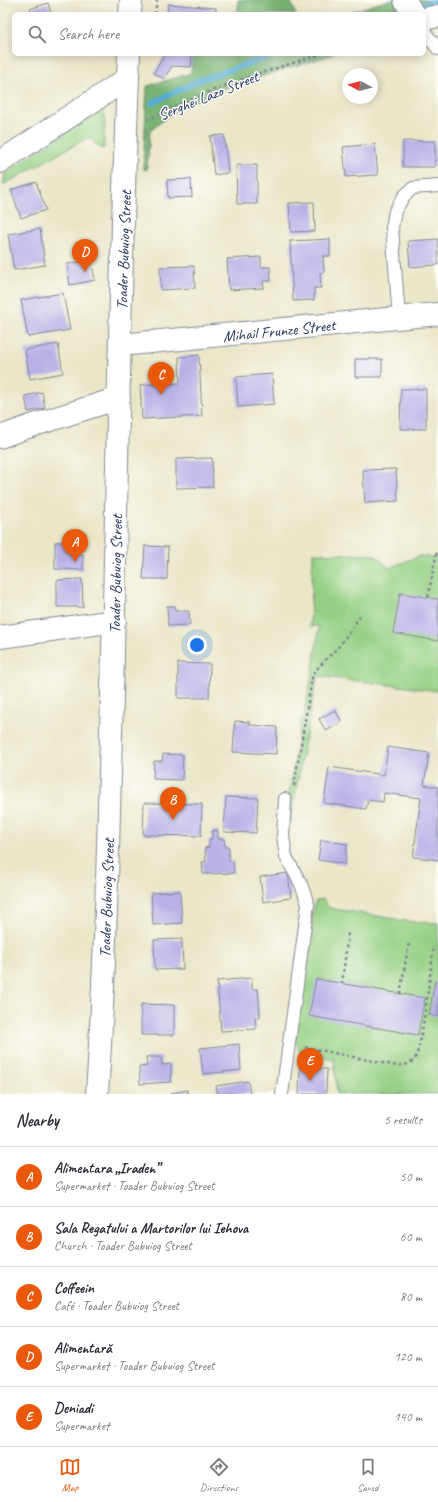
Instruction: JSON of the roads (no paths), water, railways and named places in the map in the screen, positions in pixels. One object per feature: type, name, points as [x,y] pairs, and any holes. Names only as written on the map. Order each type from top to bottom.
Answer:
[{"type":"street","points":[[130,12],[131,0]]},
{"type":"street","points":[[405,0],[412,12]]},
{"type":"street","points":[[426,19],[438,16]]},
{"type":"street","name":"Toader Bubuiog Street","points":[[97,1094],[102,1018],[115,621],[116,469],[129,56]]},
{"type":"street","points":[[0,162],[128,78]]},
{"type":"street","name":"Mihail Frunze Street","points":[[120,345],[438,314]]},
{"type":"street","points":[[0,437],[119,398]]},
{"type":"street","points":[[0,637],[115,621]]},
{"type":"lane","points":[[426,34],[438,49]]},
{"type":"lane","points":[[399,318],[392,228],[395,211],[404,196],[413,188],[438,186]]},
{"type":"lane","points":[[282,1094],[308,904],[301,884],[286,857],[283,836],[285,805]]},
{"type":"waterway","points":[[422,5],[438,0]]},
{"type":"waterway","points":[[152,103],[200,80],[271,56]]},
{"type":"place","name":"Alimentară","points":[[85,272]]},
{"type":"place","name":"Coffeein","points":[[161,395]]},
{"type":"place","name":"Alimentara „Iraden”","points":[[75,562]]},
{"type":"place","name":"Sala Regatului a Martorilor lui Iehova","points":[[173,820]]},
{"type":"place","name":"Deniadi","points":[[310,1081]]}]
